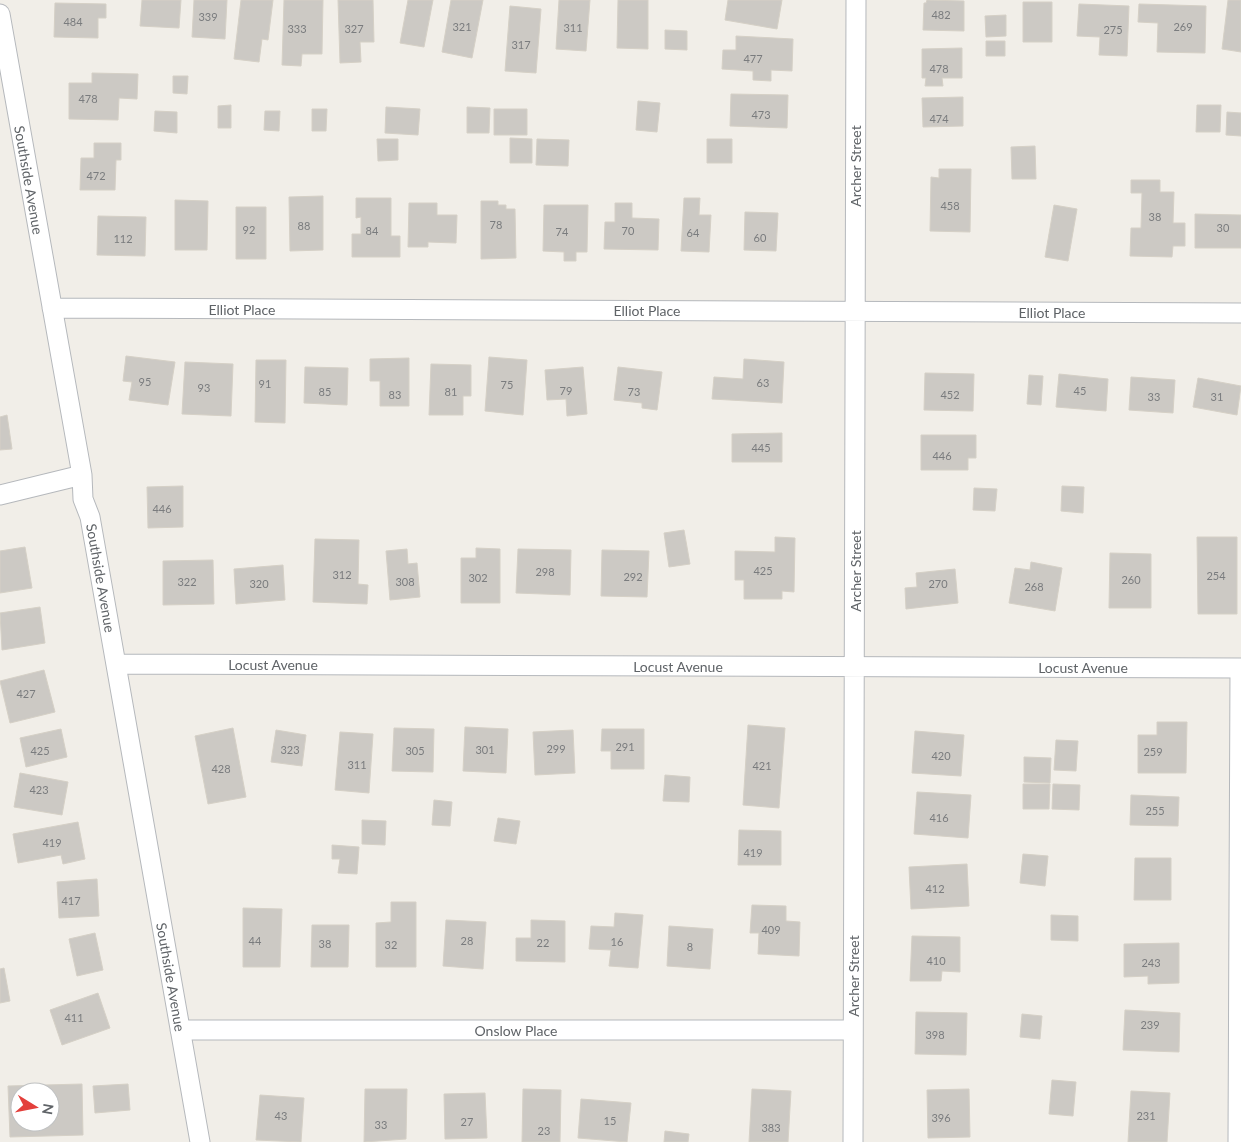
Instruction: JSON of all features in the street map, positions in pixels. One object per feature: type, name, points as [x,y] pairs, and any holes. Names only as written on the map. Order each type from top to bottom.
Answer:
[{"type":"street","name":"Archer Street","points":[[853,1142],[856,0]]},
{"type":"street","name":"Southside Avenue","points":[[0,14],[82,475],[84,499],[90,517],[200,1142]]},
{"type":"street","name":"Elliot Place","points":[[52,308],[1241,313]]},
{"type":"street","points":[[0,495],[82,475]]},
{"type":"street","name":"Locust Avenue","points":[[116,664],[1240,668]]},
{"type":"street","points":[[1238,1142],[1240,668]]},
{"type":"street","name":"Onslow Place","points":[[180,1030],[852,1030]]},
{"type":"building","points":[[142,0],[181,0],[179,28],[140,26]]},
{"type":"building","points":[[194,0],[227,0],[225,39],[192,37]]},
{"type":"building","points":[[241,0],[273,0],[268,40],[262,39],[259,62],[234,59]]},
{"type":"building","points":[[284,0],[323,0],[322,54],[302,54],[301,66],[282,65]]},
{"type":"building","points":[[338,0],[373,0],[374,42],[360,42],[361,62],[340,63]]},
{"type":"building","points":[[408,0],[433,0],[424,47],[400,43]]},
{"type":"building","points":[[451,0],[483,0],[472,58],[442,52]]},
{"type":"building","points":[[559,0],[590,0],[586,51],[556,49]]},
{"type":"building","points":[[618,0],[648,0],[648,49],[617,48]]},
{"type":"building","points":[[728,0],[782,0],[777,29],[725,20]]},
{"type":"building","points":[[927,0],[964,1],[964,31],[923,30],[924,3]]},
{"type":"building","points":[[1228,0],[1241,0],[1241,52],[1222,49]]},
{"type":"building","points":[[1023,2],[1052,2],[1052,42],[1023,42]]},
{"type":"building","points":[[55,3],[106,4],[106,18],[98,18],[98,38],[54,37]]},
{"type":"building","points":[[1079,4],[1129,6],[1127,56],[1099,55],[1100,37],[1077,36]]},
{"type":"building","points":[[1139,4],[1206,6],[1205,53],[1157,52],[1158,23],[1138,22]]},
{"type":"building","points":[[510,6],[541,9],[536,73],[505,71]]},
{"type":"building","points":[[1006,15],[1006,36],[986,37],[985,16]]},
{"type":"building","points":[[665,30],[687,31],[687,50],[665,49]]},
{"type":"building","points":[[736,36],[793,39],[792,71],[771,70],[771,81],[753,80],[753,71],[722,69],[723,50],[736,50]]},
{"type":"building","points":[[986,41],[1005,41],[1005,56],[986,56]]},
{"type":"building","points":[[962,48],[962,78],[942,78],[943,86],[925,86],[926,78],[922,78],[922,49]]},
{"type":"building","points":[[92,73],[138,74],[137,99],[119,98],[118,120],[69,119],[69,83],[92,83]]},
{"type":"building","points":[[173,76],[188,76],[187,94],[173,93]]},
{"type":"building","points":[[731,94],[788,95],[787,128],[730,126]]},
{"type":"building","points":[[963,97],[963,126],[923,127],[922,98]]},
{"type":"building","points":[[638,101],[660,103],[657,132],[636,130]]},
{"type":"building","points":[[231,105],[231,128],[218,128],[218,106]]},
{"type":"building","points":[[1197,105],[1221,105],[1220,132],[1196,132]]},
{"type":"building","points":[[386,107],[420,109],[418,135],[385,133]]},
{"type":"building","points":[[467,107],[490,108],[489,133],[467,133]]},
{"type":"building","points":[[312,109],[327,109],[326,131],[312,131]]},
{"type":"building","points":[[494,109],[527,109],[527,135],[494,135]]},
{"type":"building","points":[[155,111],[177,112],[177,133],[154,131]]},
{"type":"building","points":[[265,111],[280,111],[279,131],[264,130]]},
{"type":"building","points":[[1227,112],[1241,113],[1241,136],[1226,135]]},
{"type":"building","points":[[510,138],[532,139],[532,163],[510,163]]},
{"type":"building","points":[[377,139],[398,139],[398,160],[378,161]]},
{"type":"building","points":[[537,139],[569,140],[568,166],[536,165]]},
{"type":"building","points":[[707,139],[732,139],[732,163],[707,163]]},
{"type":"building","points":[[94,143],[121,143],[121,160],[116,160],[115,190],[80,190],[81,158],[94,158]]},
{"type":"building","points":[[1035,146],[1036,179],[1012,179],[1011,147]]},
{"type":"building","points":[[939,169],[971,169],[970,232],[930,231],[931,177],[939,178]]},
{"type":"building","points":[[1131,180],[1160,180],[1160,192],[1174,192],[1173,223],[1185,223],[1185,246],[1173,246],[1172,257],[1130,256],[1131,228],[1141,228],[1142,193],[1131,193]]},
{"type":"building","points":[[323,196],[323,250],[290,251],[289,197]]},
{"type":"building","points":[[356,198],[391,198],[391,236],[400,236],[400,257],[352,257],[352,234],[361,234],[361,217],[356,218]]},
{"type":"building","points":[[684,198],[700,198],[699,215],[711,215],[709,252],[681,251]]},
{"type":"building","points":[[175,200],[208,201],[207,250],[175,250]]},
{"type":"building","points":[[481,201],[498,201],[498,205],[506,205],[506,209],[515,209],[516,258],[481,259]]},
{"type":"building","points":[[409,203],[437,203],[437,215],[457,215],[456,243],[428,242],[428,247],[408,247]]},
{"type":"building","points":[[615,203],[632,203],[632,218],[659,219],[658,250],[604,249],[605,222],[615,222]]},
{"type":"building","points":[[544,205],[588,205],[587,252],[576,252],[576,261],[564,261],[564,252],[543,251]]},
{"type":"building","points":[[1054,205],[1077,209],[1068,261],[1045,257]]},
{"type":"building","points":[[236,207],[266,207],[266,259],[236,259]]},
{"type":"building","points":[[745,212],[778,213],[776,251],[744,250]]},
{"type":"building","points":[[1195,214],[1241,215],[1241,248],[1195,248]]},
{"type":"building","points":[[98,216],[146,217],[145,256],[97,255]]},
{"type":"building","points":[[126,356],[175,362],[168,405],[129,400],[132,382],[123,381]]},
{"type":"building","points":[[489,357],[527,360],[523,415],[485,411]]},
{"type":"building","points":[[409,358],[409,406],[380,406],[380,381],[370,381],[370,359]]},
{"type":"building","points":[[744,359],[784,362],[782,403],[712,399],[714,377],[743,379]]},
{"type":"building","points":[[256,360],[286,360],[285,423],[255,422]]},
{"type":"building","points":[[185,362],[233,364],[231,416],[182,414]]},
{"type":"building","points":[[431,364],[471,365],[471,396],[463,396],[463,415],[429,415]]},
{"type":"building","points":[[305,367],[348,368],[347,405],[304,403]]},
{"type":"building","points":[[583,367],[587,414],[567,416],[566,399],[547,400],[545,370]]},
{"type":"building","points":[[618,367],[662,372],[657,410],[642,408],[642,403],[614,400]]},
{"type":"building","points":[[925,373],[974,374],[973,411],[924,410]]},
{"type":"building","points":[[1059,374],[1108,379],[1106,411],[1056,407]]},
{"type":"building","points":[[1029,375],[1043,376],[1041,405],[1027,404]]},
{"type":"building","points":[[1131,377],[1175,380],[1173,413],[1129,410]]},
{"type":"building","points":[[1198,378],[1241,386],[1237,415],[1193,407]]},
{"type":"building","points":[[7,415],[12,449],[0,450],[0,417]]},
{"type":"building","points":[[782,433],[782,462],[732,462],[732,434]]},
{"type":"building","points":[[921,435],[976,435],[976,458],[968,458],[968,470],[921,470]]},
{"type":"building","points":[[183,486],[183,527],[148,528],[147,487]]},
{"type":"building","points":[[1062,486],[1084,487],[1083,513],[1061,511]]},
{"type":"building","points":[[974,488],[997,489],[995,511],[973,510]]},
{"type":"building","points":[[684,530],[690,564],[669,567],[664,533]]},
{"type":"building","points":[[775,537],[795,538],[794,592],[782,591],[782,599],[744,599],[744,580],[735,580],[735,551],[775,552]]},
{"type":"building","points":[[1197,537],[1237,537],[1237,614],[1198,614]]},
{"type":"building","points":[[315,539],[359,540],[358,584],[368,585],[367,604],[313,602]]},
{"type":"building","points":[[25,547],[32,588],[0,593],[0,551]]},
{"type":"building","points":[[476,548],[500,549],[500,603],[461,603],[461,558],[476,558]]},
{"type":"building","points":[[407,549],[408,564],[417,563],[420,597],[390,600],[386,551]]},
{"type":"building","points":[[518,549],[571,550],[570,595],[516,593]]},
{"type":"building","points":[[602,550],[649,551],[647,597],[601,596]]},
{"type":"building","points":[[1110,553],[1151,554],[1151,608],[1109,608]]},
{"type":"building","points":[[213,560],[214,604],[163,605],[163,561]]},
{"type":"building","points":[[1031,562],[1062,568],[1055,611],[1009,603],[1015,568],[1030,570]]},
{"type":"building","points":[[283,565],[285,600],[236,604],[234,569]]},
{"type":"building","points":[[955,569],[958,603],[906,609],[905,588],[917,587],[916,573]]},
{"type":"building","points":[[40,607],[45,643],[2,650],[0,613]]},
{"type":"building","points":[[44,670],[55,712],[10,723],[0,681]]},
{"type":"building","points":[[1157,722],[1187,722],[1186,773],[1138,773],[1138,735],[1157,735]]},
{"type":"building","points":[[748,725],[785,728],[779,808],[743,805]]},
{"type":"building","points":[[465,727],[508,729],[506,773],[463,771]]},
{"type":"building","points":[[233,728],[246,797],[208,804],[195,736]]},
{"type":"building","points":[[394,728],[434,729],[433,772],[392,771]]},
{"type":"building","points":[[61,729],[67,757],[26,767],[20,738]]},
{"type":"building","points":[[602,729],[644,729],[644,769],[611,769],[611,751],[601,751]]},
{"type":"building","points":[[276,730],[306,735],[302,766],[271,762]]},
{"type":"building","points":[[573,730],[575,773],[535,775],[533,732]]},
{"type":"building","points":[[915,731],[964,735],[961,776],[912,773]]},
{"type":"building","points":[[340,732],[373,734],[369,793],[335,790]]},
{"type":"building","points":[[1056,740],[1078,741],[1076,771],[1054,770]]},
{"type":"building","points":[[1024,757],[1051,758],[1050,783],[1024,782]]},
{"type":"building","points":[[20,773],[68,782],[62,815],[14,807]]},
{"type":"building","points":[[665,775],[690,777],[689,802],[663,801]]},
{"type":"building","points":[[1023,784],[1050,784],[1049,809],[1023,809]]},
{"type":"building","points":[[1053,784],[1080,785],[1079,810],[1052,809]]},
{"type":"building","points":[[917,792],[971,795],[968,838],[914,834]]},
{"type":"building","points":[[1131,795],[1179,797],[1178,826],[1130,825]]},
{"type":"building","points":[[434,800],[452,802],[450,826],[432,825]]},
{"type":"building","points":[[498,818],[520,821],[516,844],[494,841]]},
{"type":"building","points":[[362,820],[386,821],[385,845],[362,844]]},
{"type":"building","points":[[78,822],[85,859],[63,864],[61,855],[18,863],[13,834]]},
{"type":"building","points":[[739,830],[781,831],[781,865],[738,865]]},
{"type":"building","points":[[332,845],[359,847],[357,874],[338,873],[340,859],[332,859]]},
{"type":"building","points":[[1023,854],[1048,856],[1045,886],[1020,883]]},
{"type":"building","points":[[1135,858],[1171,858],[1171,900],[1134,900]]},
{"type":"building","points":[[967,864],[969,906],[911,909],[909,867]]},
{"type":"building","points":[[97,879],[99,916],[59,918],[57,882]]},
{"type":"building","points":[[391,902],[416,902],[416,967],[376,967],[376,923],[391,922]]},
{"type":"building","points":[[752,905],[786,906],[786,921],[800,922],[799,956],[758,954],[759,933],[750,933]]},
{"type":"building","points":[[243,908],[282,909],[280,967],[243,967]]},
{"type":"building","points":[[615,913],[643,915],[638,968],[609,966],[611,950],[589,949],[591,926],[614,927]]},
{"type":"building","points":[[1051,915],[1078,916],[1078,941],[1051,940]]},
{"type":"building","points":[[446,920],[486,922],[483,969],[443,966]]},
{"type":"building","points":[[531,920],[565,921],[565,962],[516,961],[516,938],[531,938]]},
{"type":"building","points":[[312,925],[349,925],[348,967],[311,967]]},
{"type":"building","points":[[669,926],[713,929],[710,969],[667,966]]},
{"type":"building","points":[[95,933],[103,970],[77,976],[69,939]]},
{"type":"building","points":[[912,936],[960,937],[960,972],[942,971],[941,981],[910,981]]},
{"type":"building","points":[[1179,943],[1179,983],[1148,984],[1148,976],[1124,977],[1124,944]]},
{"type":"building","points":[[4,968],[10,1001],[0,1003],[0,969]]},
{"type":"building","points":[[98,993],[110,1028],[62,1045],[50,1010]]},
{"type":"building","points":[[1125,1010],[1180,1013],[1179,1052],[1123,1050]]},
{"type":"building","points":[[916,1012],[967,1013],[966,1055],[915,1054]]},
{"type":"building","points":[[1022,1014],[1042,1016],[1040,1039],[1020,1037]]},
{"type":"building","points":[[1052,1080],[1076,1082],[1073,1116],[1049,1114]]},
{"type":"building","points":[[82,1084],[83,1135],[10,1137],[8,1086],[10,1086],[10,1132],[60,1132],[60,1085]]},
{"type":"building","points":[[128,1084],[130,1110],[95,1113],[93,1086]]},
{"type":"building","points":[[365,1089],[407,1089],[406,1139],[364,1142]]},
{"type":"building","points":[[523,1089],[561,1090],[560,1142],[522,1142]]},
{"type":"building","points":[[752,1089],[791,1091],[788,1142],[749,1142]]},
{"type":"building","points":[[969,1089],[970,1137],[928,1138],[927,1090]]},
{"type":"building","points":[[1131,1091],[1170,1093],[1167,1142],[1128,1142]]},
{"type":"building","points":[[485,1093],[487,1138],[445,1139],[444,1094]]},
{"type":"building","points":[[260,1095],[304,1098],[301,1142],[256,1140]]},
{"type":"building","points":[[581,1099],[631,1103],[627,1142],[578,1138]]},
{"type":"building","points":[[665,1131],[689,1134],[688,1142],[664,1142]]}]
